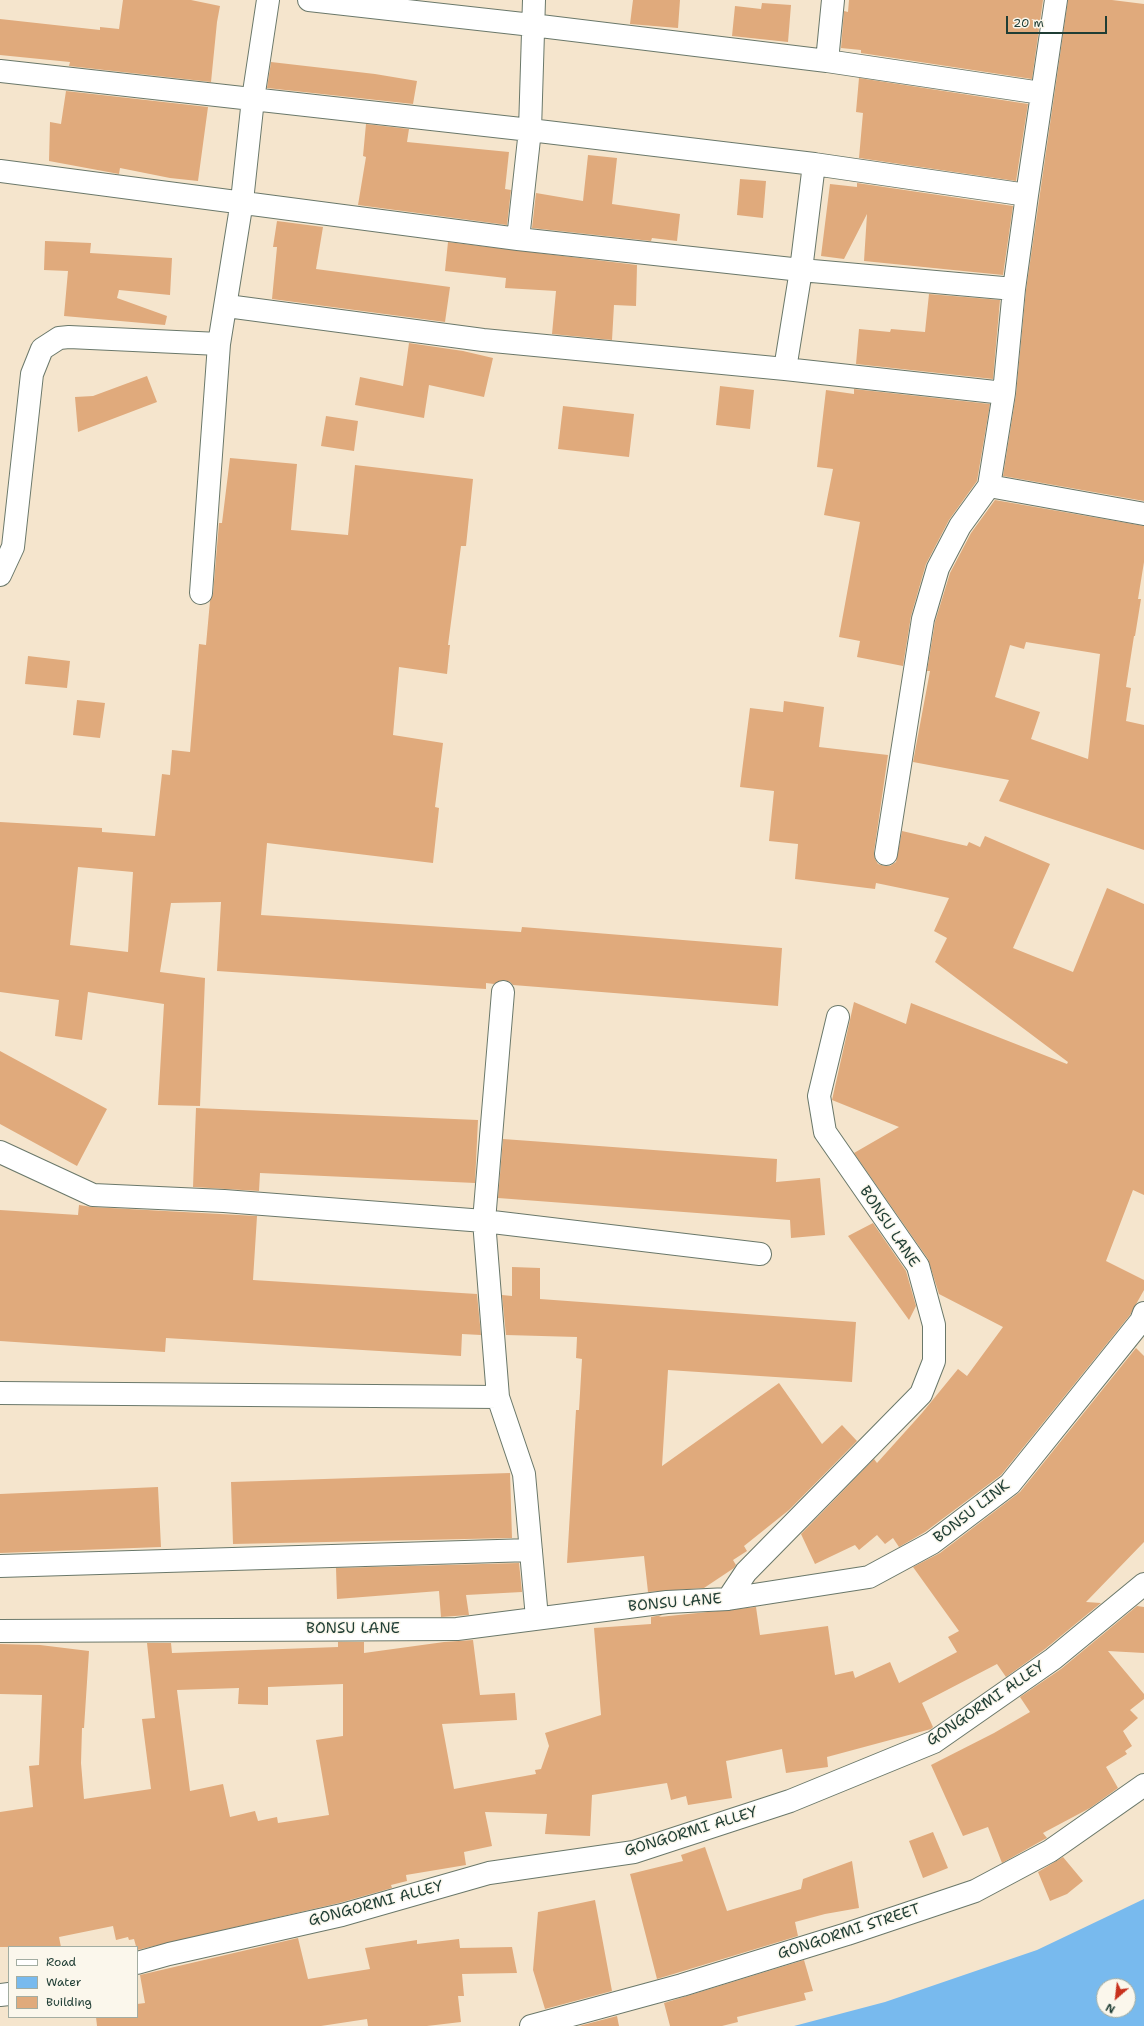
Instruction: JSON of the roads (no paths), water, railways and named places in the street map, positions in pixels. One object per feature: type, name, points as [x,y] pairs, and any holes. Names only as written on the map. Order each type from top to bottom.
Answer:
[{"type":"street","points":[[201,593],[219,344],[227,306],[242,201],[253,99],[268,0]]},
{"type":"street","points":[[309,0],[532,25],[827,61],[1041,93]]},
{"type":"street","points":[[518,239],[530,130],[532,25],[534,0]]},
{"type":"street","points":[[827,61],[833,0]]},
{"type":"street","points":[[886,854],[923,619],[938,568],[960,526],[989,486],[1004,393],[1014,289],[1041,93],[1056,0]]},
{"type":"street","points":[[0,71],[530,130],[814,164],[1027,195]]},
{"type":"street","points":[[785,369],[801,270],[814,164]]},
{"type":"street","points":[[0,171],[242,201],[518,239],[801,270],[1014,289]]},
{"type":"street","points":[[227,306],[483,340],[785,369],[1004,393]]},
{"type":"street","points":[[0,575],[13,547],[32,374],[42,349],[59,338],[69,337],[219,344]]},
{"type":"street","points":[[989,486],[1144,514]]},
{"type":"street","points":[[503,992],[484,1221],[498,1396],[524,1474],[537,1618]]},
{"type":"street","name":"BONSU LANE","points":[[0,1631],[457,1629],[667,1602],[728,1599],[746,1572],[921,1394],[934,1361],[934,1325],[918,1266],[825,1132],[819,1096],[838,1017]]},
{"type":"street","points":[[0,1152],[93,1194],[224,1201],[484,1221],[760,1254]]},
{"type":"street","name":"BONSU LINK","points":[[728,1599],[869,1577],[932,1543],[1010,1484],[1143,1319]]},
{"type":"street","points":[[0,1393],[498,1396]]},
{"type":"street","points":[[0,1566],[531,1550]]},
{"type":"street","name":"GONGORMI ALLEY","points":[[138,1963],[169,1954],[342,1915],[489,1873],[634,1852],[790,1801],[934,1742],[1053,1659],[1144,1584]]},
{"type":"street","name":"GONGORMI STREET","points":[[531,2026],[682,1985],[847,1934],[975,1891],[1050,1851],[1144,1785]]},
{"type":"water","points":[[1144,1899],[1144,2026],[794,2026],[885,2002],[1037,1950]]}]
